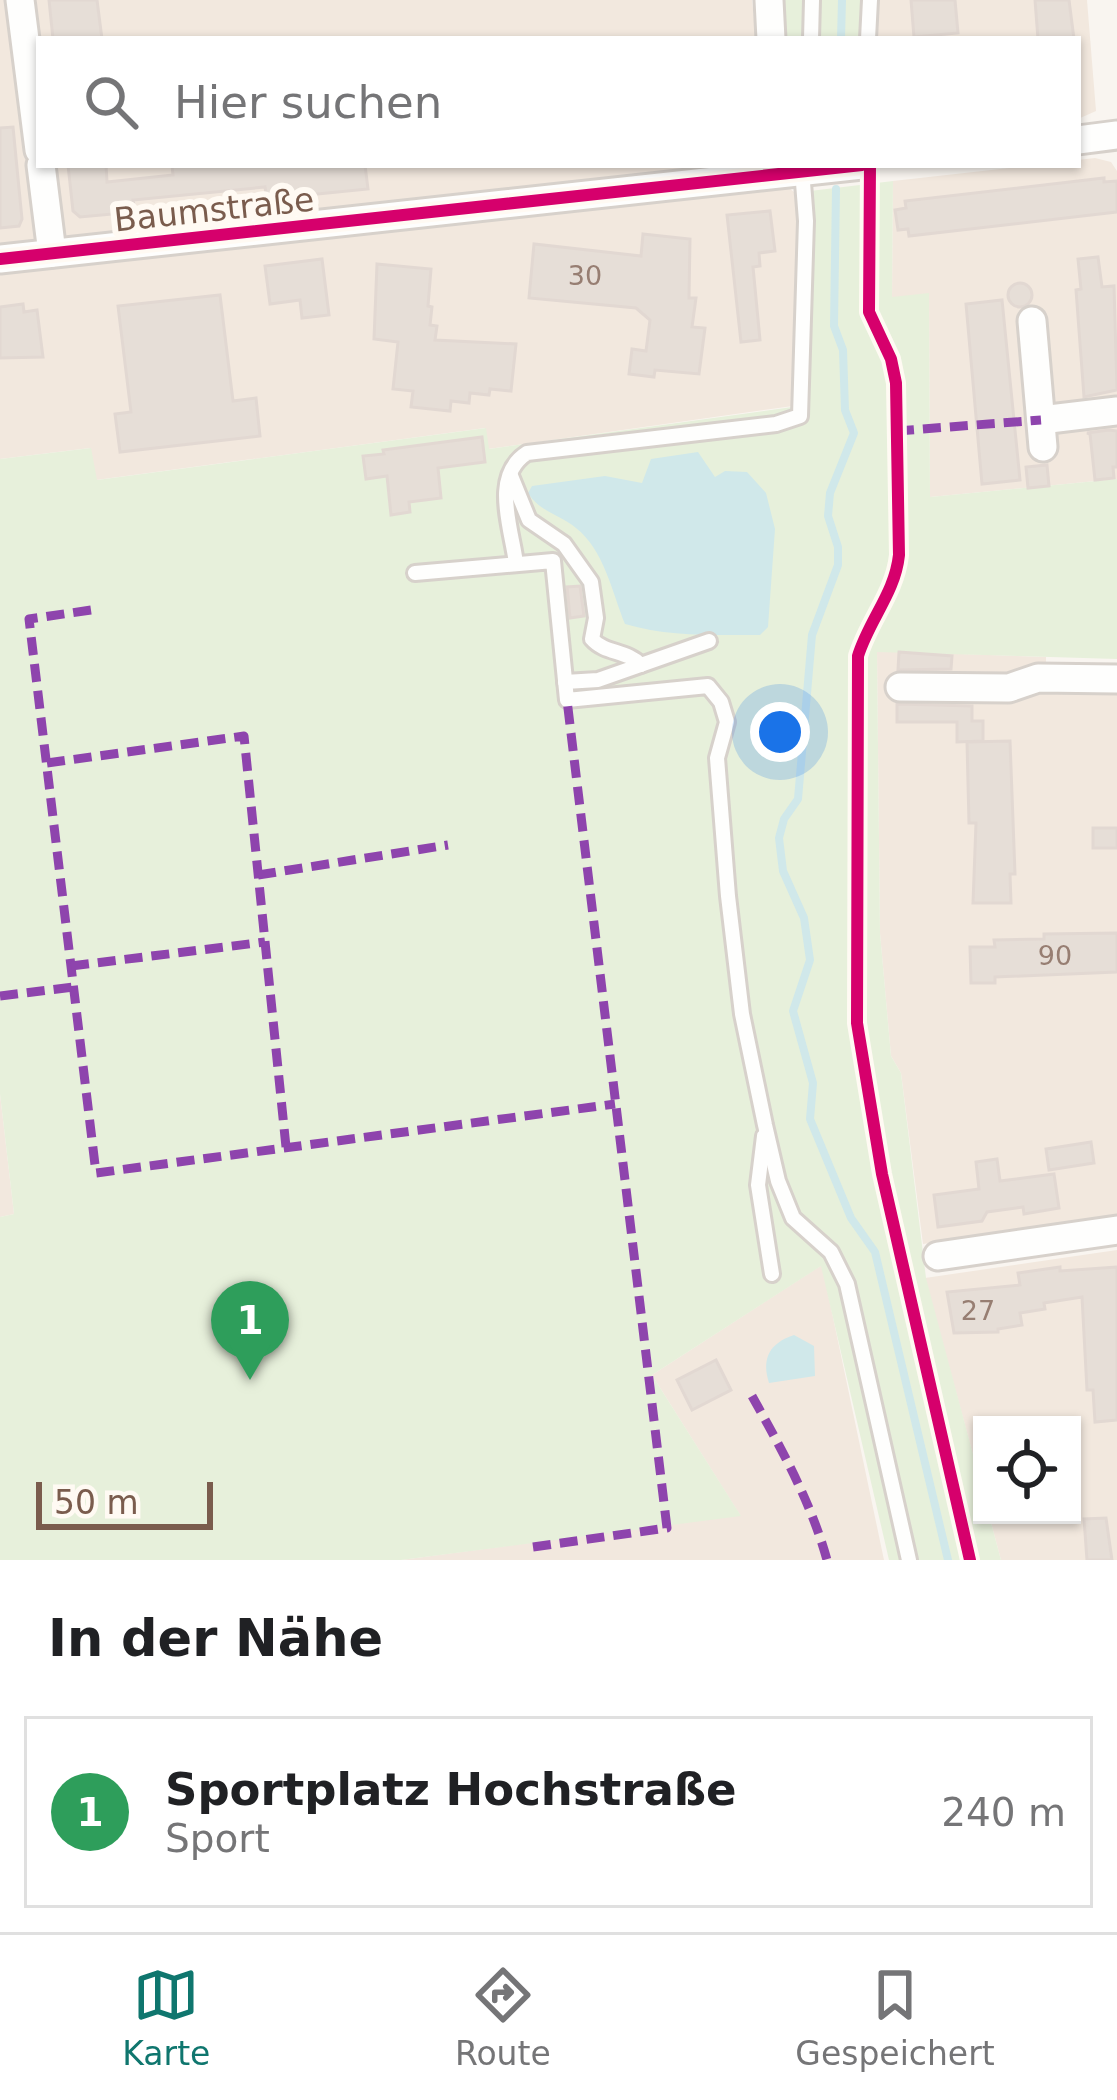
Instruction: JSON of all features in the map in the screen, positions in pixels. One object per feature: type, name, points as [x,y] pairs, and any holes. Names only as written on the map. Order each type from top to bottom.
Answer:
[{"type":"street","points":[[20,0],[36,127]]},
{"type":"street","points":[[769,0],[771,36]]},
{"type":"street","points":[[1081,140],[1117,135]]},
{"type":"street","points":[[41,168],[52,254]]},
{"type":"street","name":"Baumstraße","points":[[0,259],[791,169]]},
{"type":"street","points":[[1032,321],[1042,433],[1117,411]]},
{"type":"street","points":[[900,687],[1009,688],[1038,678],[1117,679]]},
{"type":"street","points":[[938,1256],[1117,1230]]},
{"type":"lane","points":[[811,36],[812,0]]},
{"type":"lane","points":[[868,36],[870,0]]},
{"type":"lane","points":[[516,563],[504,480],[512,462],[527,453],[776,424],[800,416],[806,221],[791,169]]},
{"type":"lane","points":[[509,470],[529,520],[564,544],[591,582],[596,618],[592,639],[641,665]]},
{"type":"lane","points":[[415,573],[553,561],[567,700],[708,686],[721,702],[727,722],[717,758],[728,896],[742,1014],[765,1125],[778,1181],[794,1218],[831,1252],[847,1284],[909,1560]]},
{"type":"lane","points":[[566,682],[598,680],[709,640]]},
{"type":"lane","points":[[765,1125],[758,1185],[772,1274]]},
{"type":"shaded area","points":[[0,0],[752,0],[756,36],[36,36],[36,168],[771,168],[772,175],[794,192],[799,221],[793,406],[488,449],[485,428],[96,480],[90,448],[0,459]]},
{"type":"shaded area","points":[[875,0],[1087,0],[1096,111],[1081,118],[1081,36],[874,36]]},
{"type":"shaded area","points":[[1081,160],[1111,162],[1117,171],[1117,479],[930,497],[929,294],[892,298],[893,181],[1008,168],[1081,168]]},
{"type":"shaded area","points":[[877,651],[1046,657],[1046,693],[1117,694],[1117,1216],[923,1244],[901,1073],[891,1056],[880,933]]},
{"type":"shaded area","points":[[0,1094],[14,1214],[0,1217]]},
{"type":"shaded area","points":[[1117,1250],[1117,1560],[1001,1560],[991,1524],[1081,1524],[1081,1416],[973,1416],[973,1455],[925,1278]]},
{"type":"shaded area","points":[[822,1265],[884,1560],[401,1560],[740,1515],[652,1375]]},
{"type":"green space","points":[[782,0],[875,0],[874,36],[784,36]]},
{"type":"green space","points":[[893,181],[892,297],[929,293],[930,497],[1117,479],[1117,659],[877,652],[880,933],[891,1056],[901,1073],[926,1278],[973,1454],[973,1524],[991,1524],[1001,1560],[889,1560],[821,1266],[652,1375],[741,1516],[401,1560],[0,1560],[0,1217],[14,1214],[0,1094],[0,459],[91,448],[97,480],[486,428],[489,449],[792,407],[799,221],[813,220],[810,191]]},
{"type":"water","points":[[698,452],[715,477],[725,471],[747,472],[766,493],[775,529],[768,627],[760,635],[675,633],[625,624],[606,572],[586,537],[528,493],[532,486],[605,476],[642,483],[651,459]]},
{"type":"water","points":[[794,1335],[814,1346],[815,1376],[769,1383],[770,1353]]},
{"type":"building","points":[[49,0],[97,0],[102,36],[53,36]]},
{"type":"building","points":[[911,0],[955,0],[958,33],[914,36]]},
{"type":"building","points":[[1035,0],[1069,0],[1074,36],[1038,36]]},
{"type":"building","points":[[13,127],[22,219],[19,226],[0,228],[0,128]]},
{"type":"building","points":[[68,168],[106,168],[107,182],[173,175],[172,168],[365,168],[368,189],[267,199],[265,187],[133,200],[135,212],[80,217],[73,211]]},
{"type":"building","points":[[1104,178],[1104,182],[1117,181],[1117,212],[909,236],[908,229],[898,230],[895,210],[906,208],[905,201]]},
{"type":"building","points":[[770,211],[775,251],[759,253],[760,266],[753,267],[760,340],[741,342],[727,215]]},
{"type":"building","points":[[643,234],[690,239],[689,298],[696,298],[692,327],[705,328],[699,374],[655,370],[654,377],[629,374],[632,349],[646,351],[650,320],[636,308],[529,298],[534,244],[641,256]]},
{"type":"building","points":[[1098,257],[1102,287],[1114,286],[1117,390],[1084,397],[1078,259]]},
{"type":"building","points":[[322,259],[329,315],[302,318],[300,300],[270,304],[265,266]]},
{"type":"building","points":[[377,264],[431,269],[428,306],[432,307],[430,325],[437,326],[435,340],[516,344],[511,391],[470,393],[469,403],[451,401],[450,411],[411,407],[413,391],[393,389],[398,342],[374,339]]},
{"type":"building","points":[[1020,283],[1032,295],[1020,307],[1008,295]]},
{"type":"building","points":[[220,295],[233,401],[256,398],[260,436],[120,452],[115,414],[131,412],[118,306]]},
{"type":"building","points":[[1002,300],[1020,480],[982,484],[966,304]]},
{"type":"building","points":[[23,304],[24,312],[37,310],[43,357],[0,358],[0,307]]},
{"type":"building","points":[[1117,431],[1114,478],[1095,480],[1087,433]]},
{"type":"building","points":[[482,437],[485,462],[438,468],[441,498],[409,502],[410,512],[391,515],[387,476],[366,479],[363,456]]},
{"type":"building","points":[[1047,465],[1049,486],[1028,488],[1026,467]]},
{"type":"building","points":[[580,586],[584,616],[570,618],[567,587]]},
{"type":"building","points":[[899,652],[952,656],[951,669],[898,670]]},
{"type":"building","points":[[897,704],[972,706],[972,721],[983,721],[983,741],[957,742],[957,722],[897,722]]},
{"type":"building","points":[[1010,741],[1015,874],[1010,874],[1011,903],[973,903],[976,823],[969,823],[967,742]]},
{"type":"building","points":[[1093,828],[1117,828],[1117,848],[1093,848]]},
{"type":"building","points":[[1117,933],[1117,972],[995,977],[995,983],[971,983],[970,947],[995,947],[994,940],[1044,939],[1044,934]]},
{"type":"building","points":[[1091,1142],[1094,1163],[1049,1170],[1046,1149]]},
{"type":"building","points":[[997,1159],[1000,1181],[1054,1174],[1059,1208],[1024,1214],[1023,1207],[987,1212],[982,1221],[938,1227],[934,1195],[979,1189],[976,1162]]},
{"type":"building","points":[[1060,1267],[1060,1271],[1117,1267],[1117,1420],[1095,1422],[1093,1390],[1087,1390],[1082,1297],[1044,1303],[1045,1309],[1020,1313],[1022,1325],[998,1332],[954,1333],[947,1292],[1020,1285],[1018,1273]]},
{"type":"building","points":[[716,1360],[731,1390],[692,1410],[677,1380]]},
{"type":"building","points":[[1106,1518],[1112,1560],[1087,1560],[1084,1519]]},
{"type":"waterway","points":[[841,36],[842,0]]},
{"type":"waterway","points":[[836,189],[834,326],[843,350],[845,410],[854,433],[830,493],[828,516],[838,565],[812,635],[798,799],[784,819],[779,838],[783,871],[804,918],[810,960],[793,1011],[813,1083],[810,1119],[851,1218],[875,1252],[948,1560]]},
{"type":"marked path","points":[[896,431],[1041,420]]},
{"type":"marked path","points":[[91,610],[29,619],[96,1173],[615,1104]]},
{"type":"marked path","points":[[533,1547],[667,1528],[567,700]]},
{"type":"marked path","points":[[47,763],[244,736],[286,1147]]},
{"type":"marked path","points":[[258,875],[448,845]]},
{"type":"marked path","points":[[71,966],[265,942]]},
{"type":"marked path","points":[[0,996],[74,987]]},
{"type":"marked path","points":[[752,1396],[804,1496],[827,1560]]},
{"type":"cycle path","points":[[0,259],[834,168]]},
{"type":"cycle path","points":[[870,168],[869,312],[891,359],[896,383],[899,555],[892,582],[858,656],[857,1023],[882,1174],[970,1560]]},
{"type":"place","name":"Sportplatz Hochstraße","points":[[250,1380]]}]
